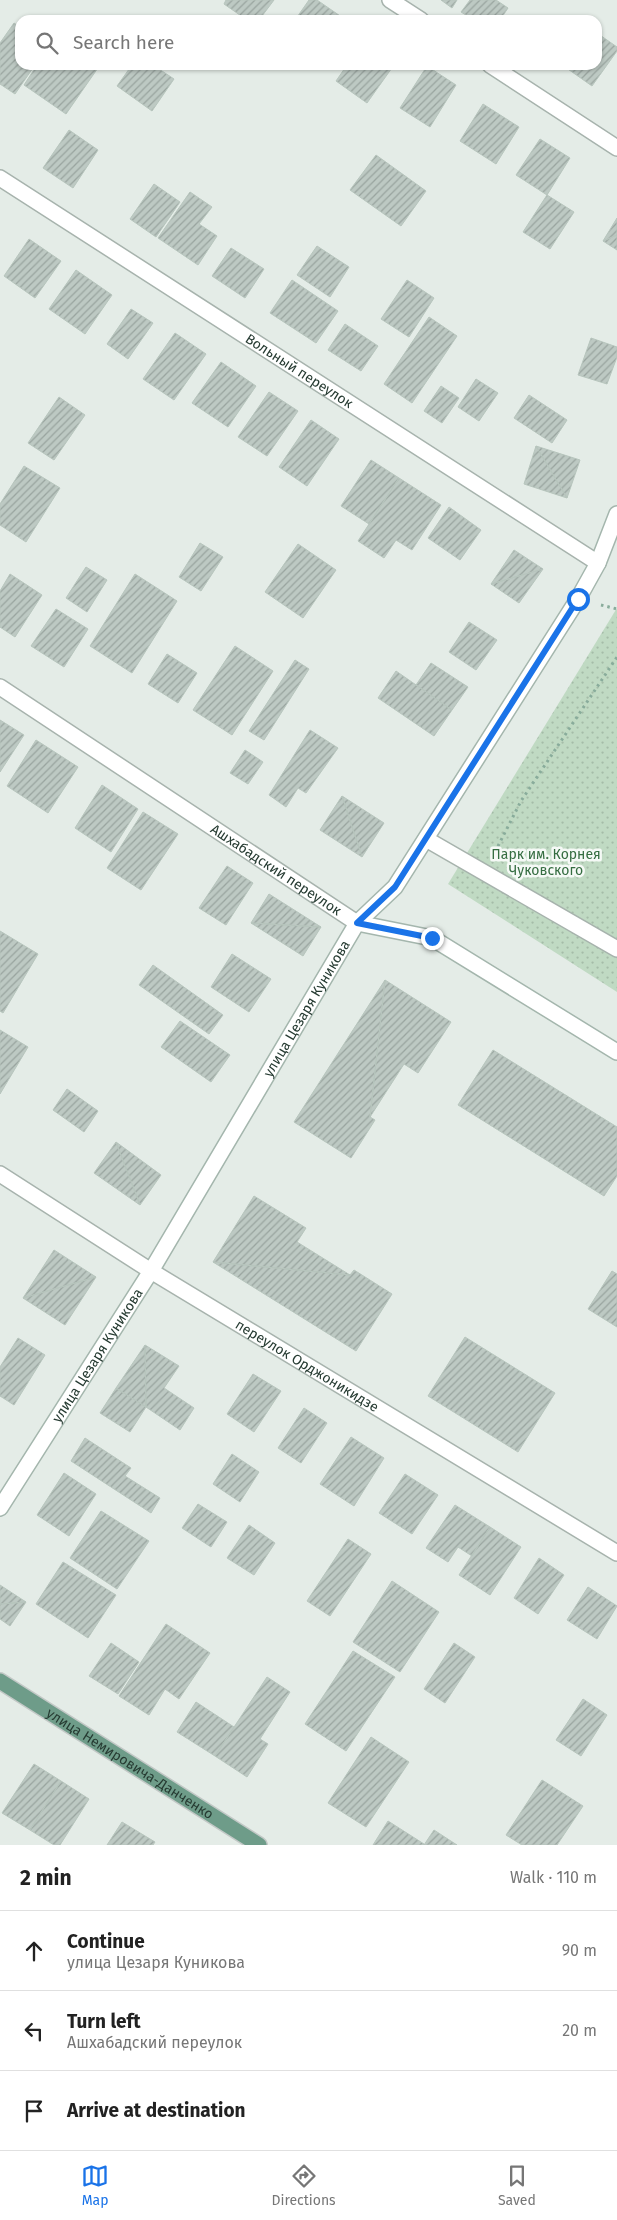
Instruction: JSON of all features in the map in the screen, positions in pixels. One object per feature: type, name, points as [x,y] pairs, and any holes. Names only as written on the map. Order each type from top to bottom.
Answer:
[{"type":"main road","name":"улица Немировича-Данченко","points":[[0,1681],[259,1845]]},
{"type":"street","points":[[390,0],[413,15]]},
{"type":"street","points":[[498,70],[617,148]]},
{"type":"street","name":"Вольный переулок","points":[[0,178],[598,563]]},
{"type":"street","name":"улица Цезаря Куникова","points":[[0,1508],[151,1271],[357,923],[395,887],[598,563],[617,514]]},
{"type":"street","name":"Ашхабадский переулок","points":[[0,687],[357,923],[432,938],[617,1052]]},
{"type":"street","points":[[426,839],[617,949]]},
{"type":"street","name":"переулок Орджоникидзе","points":[[0,1174],[151,1271],[617,1553]]},
{"type":"path","points":[[484,872],[521,801],[617,657]]},
{"type":"green space","name":"Парк им. Корнея Чуковского","points":[[617,608],[617,992],[448,884]]},
{"type":"building","points":[[226,0],[274,0],[263,15],[240,15],[224,4]]},
{"type":"building","points":[[309,0],[317,0],[339,15],[298,15]]},
{"type":"building","points":[[441,0],[457,0],[452,8]]},
{"type":"building","points":[[470,0],[496,0],[508,8],[503,15],[466,15],[461,12]]},
{"type":"building","points":[[15,24],[15,70],[32,70],[15,94],[0,84],[0,43]]},
{"type":"building","points":[[602,36],[617,47],[617,51],[592,86],[569,70],[602,70]]},
{"type":"building","points":[[34,70],[97,70],[66,114],[24,85]]},
{"type":"building","points":[[128,70],[160,70],[174,79],[152,111],[117,86]]},
{"type":"building","points":[[344,70],[390,70],[367,103],[336,81]]},
{"type":"building","points":[[424,70],[433,70],[456,85],[430,127],[400,108]]},
{"type":"building","points":[[483,104],[519,127],[496,164],[460,141]]},
{"type":"building","points":[[69,130],[98,150],[73,188],[43,168]]},
{"type":"building","points":[[540,139],[570,158],[547,195],[516,175]]},
{"type":"building","points":[[376,155],[426,191],[401,226],[350,190]]},
{"type":"building","points":[[154,184],[180,202],[156,237],[130,219]]},
{"type":"building","points":[[190,192],[212,207],[199,224],[217,236],[198,265],[158,238]]},
{"type":"building","points":[[547,195],[574,212],[550,249],[523,232]]},
{"type":"building","points":[[617,218],[617,235],[603,241]]},
{"type":"building","points":[[617,235],[617,250],[603,241]]},
{"type":"building","points":[[29,239],[61,261],[35,298],[4,276]]},
{"type":"building","points":[[317,246],[349,267],[330,297],[297,275]]},
{"type":"building","points":[[231,248],[264,269],[245,298],[212,276]]},
{"type":"building","points":[[76,270],[112,295],[85,334],[49,309]]},
{"type":"building","points":[[292,280],[338,311],[316,343],[270,313]]},
{"type":"building","points":[[407,280],[434,298],[409,337],[381,319]]},
{"type":"building","points":[[131,309],[153,323],[128,359],[107,344]]},
{"type":"building","points":[[429,317],[457,336],[412,403],[384,384]]},
{"type":"building","points":[[345,324],[378,346],[361,371],[328,350]]},
{"type":"building","points":[[175,333],[206,354],[174,400],[143,379]]},
{"type":"building","points":[[591,338],[617,347],[617,357],[607,384],[578,375]]},
{"type":"building","points":[[221,362],[256,386],[228,427],[192,403]]},
{"type":"building","points":[[476,379],[498,393],[479,421],[458,407]]},
{"type":"building","points":[[441,386],[459,398],[442,423],[424,411]]},
{"type":"building","points":[[269,392],[298,411],[267,456],[238,437]]},
{"type":"building","points":[[529,395],[567,420],[552,443],[514,418]]},
{"type":"building","points":[[59,397],[85,415],[54,460],[28,443]]},
{"type":"building","points":[[311,420],[339,439],[307,486],[279,467]]},
{"type":"building","points":[[536,446],[567,498],[524,484]]},
{"type":"building","points":[[536,446],[580,460],[567,498]]},
{"type":"building","points":[[371,460],[399,478],[369,524],[341,506]]},
{"type":"building","points":[[24,466],[60,488],[26,542],[0,525],[0,504]]},
{"type":"building","points":[[399,478],[441,505],[412,550],[396,540],[384,558],[358,541]]},
{"type":"building","points":[[449,507],[481,530],[460,560],[428,538]]},
{"type":"building","points":[[200,543],[223,557],[201,591],[179,577]]},
{"type":"building","points":[[298,544],[336,570],[303,618],[265,592]]},
{"type":"building","points":[[514,550],[543,569],[491,584]]},
{"type":"building","points":[[86,567],[107,580],[87,612],[66,598]]},
{"type":"building","points":[[543,569],[519,603],[491,584]]},
{"type":"building","points":[[10,574],[42,595],[15,637],[0,627],[0,591]]},
{"type":"building","points":[[135,574],[177,601],[132,673],[90,646]]},
{"type":"building","points":[[56,609],[88,629],[64,667],[31,646]]},
{"type":"building","points":[[469,622],[497,640],[476,670],[449,652]]},
{"type":"building","points":[[235,646],[273,671],[232,735],[193,710]]},
{"type":"building","points":[[167,654],[197,673],[178,703],[148,684]]},
{"type":"building","points":[[295,660],[309,669],[264,740],[249,731]]},
{"type":"building","points":[[431,663],[468,687],[452,710],[416,685]]},
{"type":"building","points":[[396,671],[452,710],[434,736],[378,698]]},
{"type":"building","points":[[0,720],[24,735],[0,772]]},
{"type":"building","points":[[310,730],[338,748],[306,793],[298,788],[286,807],[269,795]]},
{"type":"building","points":[[36,740],[78,767],[48,813],[7,786]]},
{"type":"building","points":[[245,750],[263,762],[248,784],[230,773]]},
{"type":"building","points":[[102,785],[138,809],[111,852],[75,828]]},
{"type":"building","points":[[342,796],[362,857],[320,830]]},
{"type":"building","points":[[342,796],[384,823],[362,857]]},
{"type":"building","points":[[143,812],[178,834],[141,890],[107,868]]},
{"type":"building","points":[[227,866],[253,883],[226,925],[199,908]]},
{"type":"building","points":[[269,894],[321,927],[251,923]]},
{"type":"building","points":[[251,923],[321,927],[303,956]]},
{"type":"building","points":[[0,931],[38,954],[3,1013],[0,1011]]},
{"type":"building","points":[[232,954],[271,979],[249,1012],[211,987]]},
{"type":"building","points":[[153,965],[223,1015],[209,1034],[139,985]]},
{"type":"building","points":[[385,980],[370,1117],[375,1120],[351,1158],[294,1122]]},
{"type":"building","points":[[385,980],[451,1022],[418,1073],[404,1064],[370,1117]]},
{"type":"building","points":[[180,1021],[230,1055],[211,1082],[161,1047]]},
{"type":"building","points":[[0,1030],[28,1047],[0,1094]]},
{"type":"building","points":[[493,1050],[617,1127],[617,1176],[604,1196],[458,1105]]},
{"type":"building","points":[[67,1089],[98,1111],[84,1132],[53,1110]]},
{"type":"building","points":[[116,1142],[161,1175],[140,1205]]},
{"type":"building","points":[[116,1142],[140,1205],[94,1173]]},
{"type":"building","points":[[254,1196],[306,1228],[297,1242],[350,1275],[213,1262]]},
{"type":"building","points":[[54,1250],[96,1277],[23,1298]]},
{"type":"building","points":[[213,1262],[350,1275],[354,1270],[392,1294],[356,1351]]},
{"type":"building","points":[[612,1271],[617,1274],[617,1327],[588,1309]]},
{"type":"building","points":[[96,1277],[65,1325],[23,1298]]},
{"type":"building","points":[[465,1337],[555,1393],[518,1452],[428,1396]]},
{"type":"building","points":[[18,1338],[45,1355],[14,1405],[0,1396],[0,1367]]},
{"type":"building","points":[[145,1345],[146,1407],[116,1388]]},
{"type":"building","points":[[145,1345],[179,1366],[164,1388],[194,1408],[180,1430],[146,1407]]},
{"type":"building","points":[[253,1374],[281,1391],[254,1432],[227,1414]]},
{"type":"building","points":[[116,1388],[146,1407],[130,1432],[100,1413]]},
{"type":"building","points":[[304,1408],[327,1423],[301,1463],[278,1448]]},
{"type":"building","points":[[351,1437],[384,1458],[354,1506],[320,1484]]},
{"type":"building","points":[[85,1438],[131,1468],[125,1476],[160,1498],[151,1513],[71,1461]]},
{"type":"building","points":[[232,1454],[259,1472],[240,1502],[213,1484]]},
{"type":"building","points":[[64,1473],[96,1494],[69,1536],[37,1515]]},
{"type":"building","points":[[405,1474],[438,1495],[412,1534],[379,1513]]},
{"type":"building","points":[[198,1504],[227,1522],[211,1547],[182,1528]]},
{"type":"building","points":[[455,1505],[490,1527],[472,1556],[458,1547],[448,1562],[426,1548]]},
{"type":"building","points":[[101,1511],[149,1541],[117,1589],[70,1558]]},
{"type":"building","points":[[249,1525],[275,1543],[254,1575],[227,1558]]},
{"type":"building","points":[[490,1527],[521,1547],[490,1595],[459,1575]]},
{"type":"building","points":[[348,1539],[371,1554],[330,1616],[307,1601]]},
{"type":"building","points":[[539,1558],[564,1575],[538,1614],[514,1598]]},
{"type":"building","points":[[63,1562],[116,1595],[88,1638],[36,1604]]},
{"type":"building","points":[[392,1581],[439,1612],[400,1672],[353,1642]]},
{"type":"building","points":[[0,1585],[26,1602],[0,1604]]},
{"type":"building","points":[[588,1587],[617,1606],[597,1639],[567,1620]]},
{"type":"building","points":[[26,1602],[10,1626],[0,1619],[0,1604]]},
{"type":"building","points":[[166,1624],[210,1653],[179,1699],[165,1689],[149,1715],[119,1696]]},
{"type":"building","points":[[111,1643],[139,1662],[118,1694],[89,1676]]},
{"type":"building","points":[[454,1643],[475,1657],[445,1703],[424,1689]]},
{"type":"building","points":[[353,1651],[395,1677],[346,1751],[305,1724]]},
{"type":"building","points":[[267,1677],[290,1692],[260,1739],[268,1744],[247,1777],[215,1756]]},
{"type":"building","points":[[583,1699],[607,1715],[581,1756],[556,1740]]},
{"type":"building","points":[[196,1702],[234,1727],[215,1756],[177,1732]]},
{"type":"building","points":[[371,1737],[409,1762],[366,1827],[328,1803]]},
{"type":"building","points":[[34,1764],[61,1781],[30,1830],[2,1813]]},
{"type":"building","points":[[542,1780],[583,1806],[557,1845],[522,1845],[506,1835]]},
{"type":"building","points":[[61,1781],[89,1799],[60,1845],[54,1845],[30,1830]]},
{"type":"building","points":[[388,1821],[424,1844],[424,1845],[373,1845]]},
{"type":"building","points":[[122,1822],[155,1842],[153,1845],[107,1845]]},
{"type":"building","points":[[434,1830],[457,1845],[424,1845]]},
{"type":"route","points":[[432,938],[357,923],[395,887],[578,599]]}]
